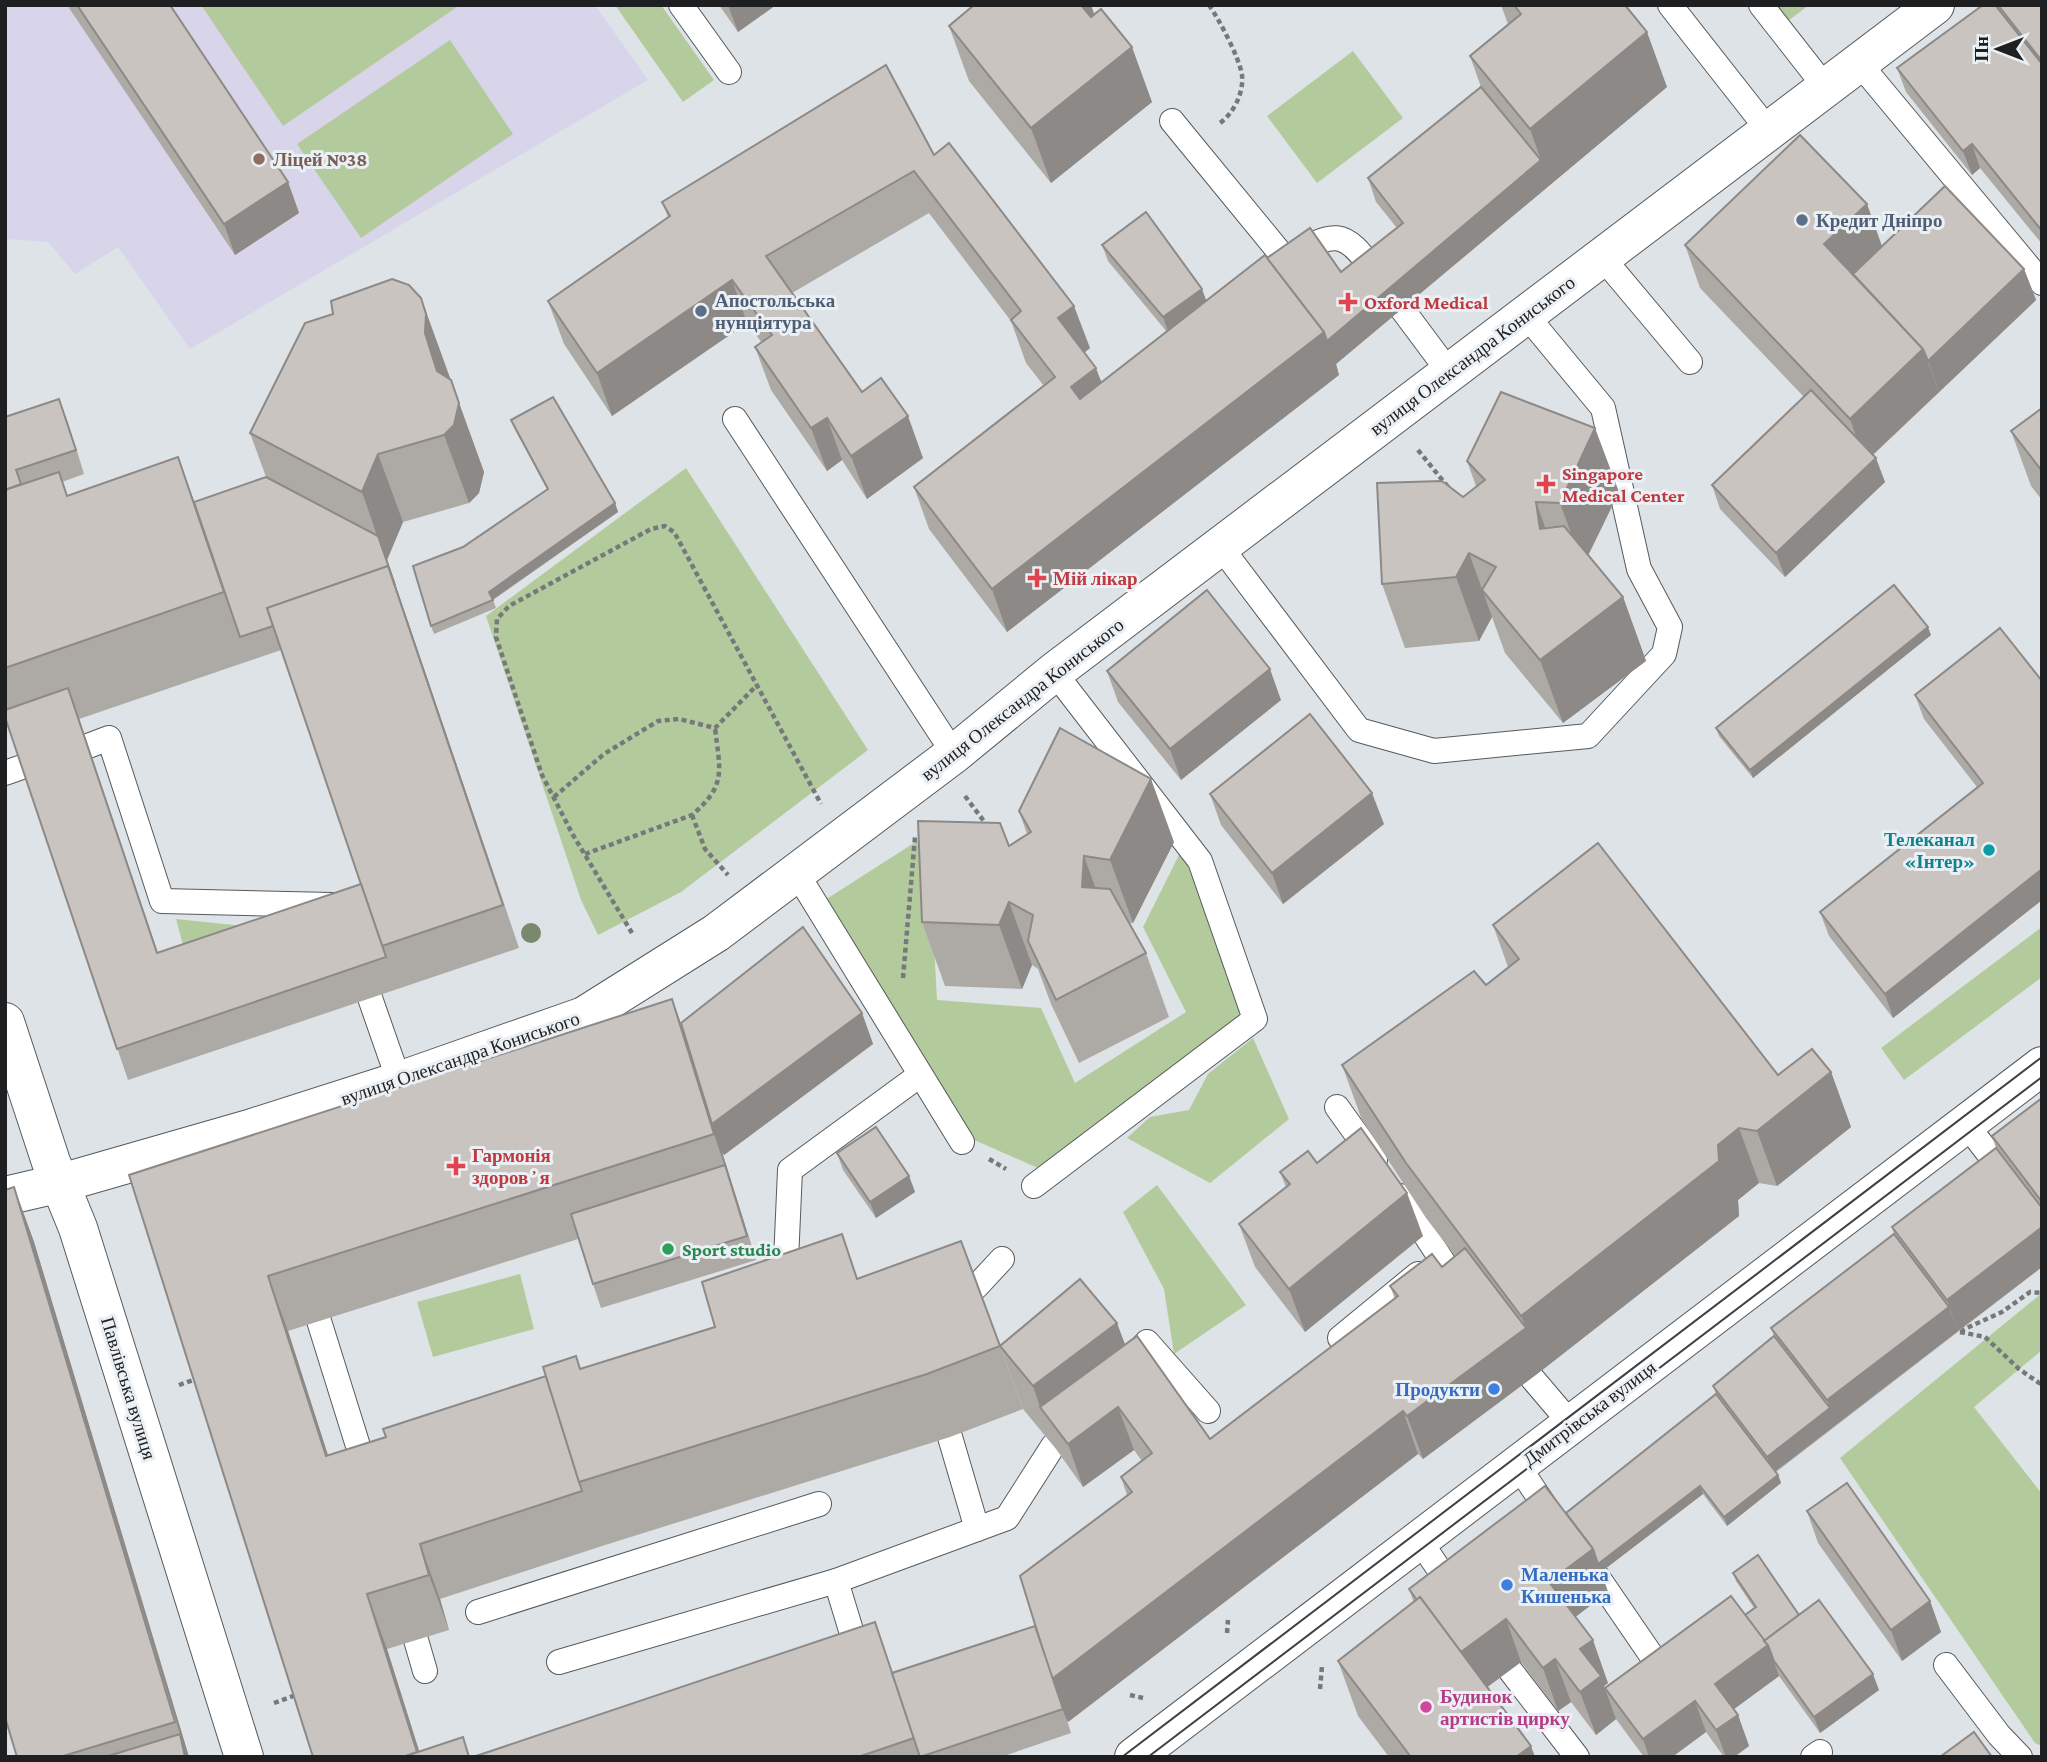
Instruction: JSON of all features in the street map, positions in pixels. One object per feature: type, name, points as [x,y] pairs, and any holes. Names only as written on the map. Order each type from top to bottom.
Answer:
[{"type":"street","name":"вулиця Олександра Кониського","points":[[5,1196],[254,1139],[399,1081],[588,1025],[796,872],[956,770],[1054,673],[1935,5]]},
{"type":"street","name":"Павлівська вулиця","points":[[5,1022],[51,1162],[78,1228],[244,1757]]},
{"type":"street","name":"Дмитрівська вулиця","points":[[1134,1757],[2042,1066]]},
{"type":"lane","points":[[681,5],[729,72]]},
{"type":"lane","points":[[1670,5],[1769,131]]},
{"type":"lane","points":[[1760,5],[1826,88]]},
{"type":"lane","points":[[1860,63],[2042,283]]},
{"type":"lane","points":[[1172,121],[1286,260],[1308,246],[1328,238],[1346,240],[1359,249],[1376,275]]},
{"type":"lane","points":[[1602,257],[1690,362]]},
{"type":"lane","points":[[1402,309],[1449,372]]},
{"type":"lane","points":[[1220,546],[1359,730],[1434,751],[1588,736],[1664,654],[1670,627],[1639,569],[1603,408],[1526,315]]},
{"type":"lane","points":[[735,418],[956,770]]},
{"type":"lane","points":[[1034,1186],[1255,1019],[1200,861],[1054,673]]},
{"type":"lane","points":[[88,746],[109,738],[162,901],[337,905],[344,925]]},
{"type":"lane","points":[[796,872],[962,1142]]},
{"type":"lane","points":[[370,998],[399,1081]]},
{"type":"lane","points":[[786,1261],[790,1170],[920,1074]]},
{"type":"lane","points":[[1336,1107],[1372,1154],[1468,1300]]},
{"type":"lane","points":[[1966,1124],[2008,1179]]},
{"type":"lane","points":[[1340,1338],[1440,1256]]},
{"type":"lane","points":[[924,1304],[976,1287],[1002,1259]]},
{"type":"lane","points":[[318,1321],[377,1474],[375,1502]]},
{"type":"lane","points":[[1124,1367],[1147,1342],[1208,1411]]},
{"type":"lane","points":[[1532,1378],[1572,1425]]},
{"type":"lane","points":[[950,1437],[977,1529]]},
{"type":"lane","points":[[559,1662],[836,1581],[1006,1518],[1053,1446]]},
{"type":"lane","points":[[1518,1466],[1560,1528]]},
{"type":"lane","points":[[478,1612],[819,1504]]},
{"type":"lane","points":[[660,1527],[668,1552]]},
{"type":"lane","points":[[1420,1541],[1462,1603]]},
{"type":"lane","points":[[1597,1576],[1651,1674],[1694,1644]]},
{"type":"lane","points":[[836,1581],[864,1674]]},
{"type":"lane","points":[[416,1640],[425,1671]]},
{"type":"lane","points":[[1946,1665],[1999,1735],[2020,1757]]},
{"type":"lane","points":[[1510,1670],[1577,1757]]},
{"type":"path","points":[[1191,144],[1228,117],[1238,101],[1242,76],[1228,39],[1209,5]]},
{"type":"path","points":[[1411,441],[1455,496]]},
{"type":"path","points":[[632,933],[585,855],[542,775],[496,637],[497,619],[509,606],[651,528],[665,526],[674,532],[680,541],[823,808]]},
{"type":"path","points":[[715,728],[757,685]]},
{"type":"path","points":[[554,797],[604,754],[658,721],[679,719],[715,728]]},
{"type":"path","points":[[585,855],[692,816],[706,803],[718,788],[719,758],[715,728]]},
{"type":"path","points":[[956,770],[991,830]]},
{"type":"path","points":[[692,816],[705,849],[728,875]]},
{"type":"path","points":[[896,1035],[915,831]]},
{"type":"path","points":[[962,1142],[1034,1186]]},
{"type":"path","points":[[2042,1293],[2030,1292],[2002,1312],[1960,1332],[1985,1338],[2019,1369],[2042,1385]]},
{"type":"path","points":[[178,1385],[196,1379]]},
{"type":"path","points":[[1320,1689],[1322,1660]]},
{"type":"path","points":[[274,1703],[296,1695]]},
{"type":"shaded area","name":"Ліцей №38","points":[[5,5],[595,5],[648,80],[190,349],[118,247],[75,274],[48,242],[5,239]]},
{"type":"green space","points":[[201,5],[460,5],[283,126]]},
{"type":"green space","points":[[615,5],[661,5],[714,80],[683,102]]},
{"type":"green space","points":[[1769,5],[1809,5],[1784,24]]},
{"type":"green space","points":[[450,40],[513,134],[361,238],[297,144]]},
{"type":"green space","points":[[1353,51],[1403,118],[1317,183],[1267,116]]},
{"type":"green space","points":[[686,468],[868,750],[681,892],[598,935],[581,900],[486,616]]},
{"type":"green space","points":[[928,834],[937,1000],[1041,1008],[1075,1083],[1186,1012],[1143,927],[1181,851],[1194,869],[1240,1015],[1038,1168],[972,1139],[825,900]]},
{"type":"green space","points":[[176,919],[284,930],[187,959]]},
{"type":"green space","points":[[2042,927],[2042,977],[1904,1080],[1881,1048]]},
{"type":"green space","points":[[1253,1038],[1289,1119],[1210,1183],[1127,1138],[1150,1117],[1189,1110],[1208,1074]]},
{"type":"green space","points":[[1157,1185],[1246,1305],[1174,1354],[1164,1289],[1123,1212]]},
{"type":"green space","points":[[520,1274],[534,1329],[433,1357],[417,1302]]},
{"type":"green space","points":[[2042,1293],[2042,1350],[1974,1407],[2042,1494],[2042,1746],[2035,1743],[1840,1458]]},
{"type":"building","points":[[77,5],[170,5],[288,182],[224,224]]},
{"type":"building","points":[[974,5],[1081,5],[1091,17],[1101,9],[1132,47],[1031,128],[949,26]]},
{"type":"building","points":[[1514,5],[1625,5],[1647,32],[1530,129],[1470,56],[1521,14]]},
{"type":"building","points":[[1983,5],[1995,5],[2042,64],[2042,231],[1972,144],[1963,151],[1897,68]]},
{"type":"building","points":[[1998,5],[2042,5],[2042,61]]},
{"type":"building","points":[[886,65],[934,155],[949,143],[1074,306],[1058,318],[1096,368],[1071,387],[1080,399],[1265,255],[1324,332],[992,589],[914,487],[1055,377],[1011,320],[1021,311],[914,171],[766,256],[862,392],[881,378],[908,416],[851,456],[827,418],[811,428],[755,347],[772,335],[732,280],[597,373],[548,301],[670,216],[662,202]]},
{"type":"building","points":[[1481,87],[1541,160],[1327,341],[1324,332],[1267,258],[1310,228],[1341,272],[1403,223],[1368,178]]},
{"type":"building","points":[[1800,135],[1867,204],[1824,244],[1923,349],[1850,419],[1685,245]]},
{"type":"building","points":[[1945,186],[2024,269],[1928,361],[1923,349],[1853,274]]},
{"type":"building","points":[[1146,212],[1202,289],[1163,317],[1102,245]]},
{"type":"building","points":[[392,279],[409,285],[421,298],[426,314],[425,333],[437,371],[451,380],[459,403],[454,425],[444,435],[378,454],[362,492],[250,433],[305,323],[333,314],[331,301]]},
{"type":"building","points":[[1811,390],[1876,458],[1776,553],[1712,485]]},
{"type":"building","points":[[1501,392],[1595,428],[1560,503],[1536,502],[1540,529],[1564,526],[1623,597],[1540,660],[1482,590],[1496,567],[1469,553],[1456,577],[1382,584],[1377,483],[1442,481],[1463,497],[1485,480],[1467,461]]},
{"type":"building","points":[[553,397],[615,503],[489,592],[493,600],[431,626],[413,566],[463,547],[548,489],[511,420]]},
{"type":"building","points":[[59,399],[76,450],[16,470],[21,484],[5,490],[5,417]]},
{"type":"building","points":[[2042,408],[2042,471],[2011,431]]},
{"type":"building","points":[[178,457],[224,592],[5,668],[5,490],[59,472],[67,496]]},
{"type":"building","points":[[266,477],[378,536],[395,585],[388,566],[267,608],[273,626],[240,637],[194,502]]},
{"type":"building","points":[[388,566],[503,905],[382,946],[267,608]]},
{"type":"building","points":[[1894,585],[1928,627],[1750,770],[1716,728]]},
{"type":"building","points":[[1207,590],[1270,669],[1170,749],[1107,671]]},
{"type":"building","name":"Телеканал «Інтер»","points":[[2000,628],[2042,681],[2042,869],[1885,994],[1820,912],[1983,783],[1915,695]]},
{"type":"building","points":[[68,688],[157,953],[361,884],[386,957],[117,1049],[5,717],[5,710]]},
{"type":"building","points":[[1310,714],[1372,793],[1272,873],[1210,794]]},
{"type":"building","points":[[1060,728],[1151,779],[1110,860],[1084,856],[1082,887],[1110,889],[1146,953],[1056,1000],[1028,941],[1033,915],[1009,902],[999,925],[922,922],[918,821],[1000,823],[1009,846],[1031,832],[1019,811]]},
{"type":"building","points":[[1598,843],[1778,1075],[1812,1049],[1831,1072],[1757,1131],[1739,1128],[1718,1145],[1719,1161],[1521,1316],[1406,1163],[1342,1065],[1474,971],[1486,985],[1519,959],[1493,925]]},
{"type":"building","points":[[803,927],[862,1013],[712,1124],[681,1023]]},
{"type":"building","points":[[672,999],[714,1134],[268,1276],[326,1456],[386,1437],[383,1429],[546,1376],[582,1491],[420,1544],[429,1575],[367,1594],[417,1752],[403,1757],[313,1757],[129,1175]]},
{"type":"building","points":[[2042,1098],[2042,1202],[1992,1136]]},
{"type":"building","points":[[876,1127],[909,1176],[870,1202],[837,1153]]},
{"type":"building","points":[[1361,1128],[1407,1193],[1289,1289],[1239,1224],[1290,1184],[1280,1172],[1308,1151],[1317,1163]]},
{"type":"building","points":[[1996,1148],[2042,1208],[2042,1227],[1947,1300],[1892,1227]]},
{"type":"building","name":"Sport studio","points":[[725,1165],[747,1236],[593,1284],[571,1214]]},
{"type":"building","points":[[14,1187],[175,1722],[60,1757],[17,1757],[5,1717],[5,1190]]},
{"type":"building","points":[[842,1234],[857,1279],[961,1241],[1000,1346],[927,1374],[579,1482],[543,1367],[576,1356],[580,1369],[715,1327],[702,1282]]},
{"type":"building","points":[[1894,1234],[1949,1307],[1827,1400],[1771,1328]]},
{"type":"building","points":[[1465,1248],[1526,1328],[1407,1416],[1403,1411],[1052,1679],[1020,1576],[1132,1492],[1121,1477],[1152,1453],[1118,1407],[1068,1444],[1040,1407],[1137,1336],[1210,1439],[1398,1296],[1390,1286],[1432,1254],[1442,1267]]},
{"type":"building","points":[[1080,1279],[1117,1323],[1033,1386],[1000,1346]]},
{"type":"building","points":[[1774,1336],[1830,1408],[1767,1457],[1713,1386]]},
{"type":"building","points":[[1716,1394],[1778,1475],[1724,1517],[1700,1486],[1598,1564],[1593,1549],[1566,1513]]},
{"type":"building","points":[[1847,1483],[1930,1601],[1891,1630],[1807,1511]]},
{"type":"building","points":[[1545,1486],[1593,1549],[1549,1582],[1593,1640],[1580,1649],[1601,1676],[1580,1692],[1555,1659],[1543,1668],[1506,1619],[1461,1652],[1420,1597],[1417,1600],[1409,1589]]},
{"type":"building","points":[[1758,1555],[1799,1615],[1764,1641],[1745,1615],[1756,1607],[1733,1573]]},
{"type":"building","points":[[1731,1596],[1768,1645],[1715,1684],[1738,1715],[1716,1730],[1695,1701],[1643,1739],[1605,1688]]},
{"type":"building","points":[[1420,1597],[1531,1746],[1516,1757],[1411,1757],[1338,1661]]},
{"type":"building","points":[[1819,1600],[1873,1674],[1814,1717],[1774,1661],[1764,1641]]},
{"type":"building","points":[[875,1622],[914,1738],[858,1757],[473,1757]]},
{"type":"building","points":[[1035,1626],[1063,1709],[920,1757],[892,1673]]},
{"type":"building","points":[[1974,1732],[1992,1757],[1940,1757]]},
{"type":"building","points":[[180,1734],[185,1757],[105,1757]]},
{"type":"building","points":[[463,1737],[469,1757],[403,1757]]},
{"type":"tram line","points":[[1122,1757],[2042,1057]]},
{"type":"tram line","points":[[1148,1757],[2042,1077]]},
{"type":"place","name":"Ліцей №38","points":[[259,159]]},
{"type":"place","name":"Кредит Дніпро","points":[[1802,220]]},
{"type":"place","name":"Oxford Medical","points":[[1348,302]]},
{"type":"place","name":"Апостольська нунціятура","points":[[701,311]]},
{"type":"place","name":"Singapore Medical Center","points":[[1546,484]]},
{"type":"place","name":"Мій лікар","points":[[1037,578]]},
{"type":"place","name":"Телеканал «Інтер»","points":[[1989,850]]},
{"type":"place","name":"Гармонія здоровʼя","points":[[456,1166]]},
{"type":"place","name":"Sport studio","points":[[668,1249]]},
{"type":"place","name":"Продукти","points":[[1494,1389]]},
{"type":"place","name":"Маленька Кишенька","points":[[1507,1585]]},
{"type":"place","name":"Будинок артистів цирку","points":[[1426,1707]]}]
